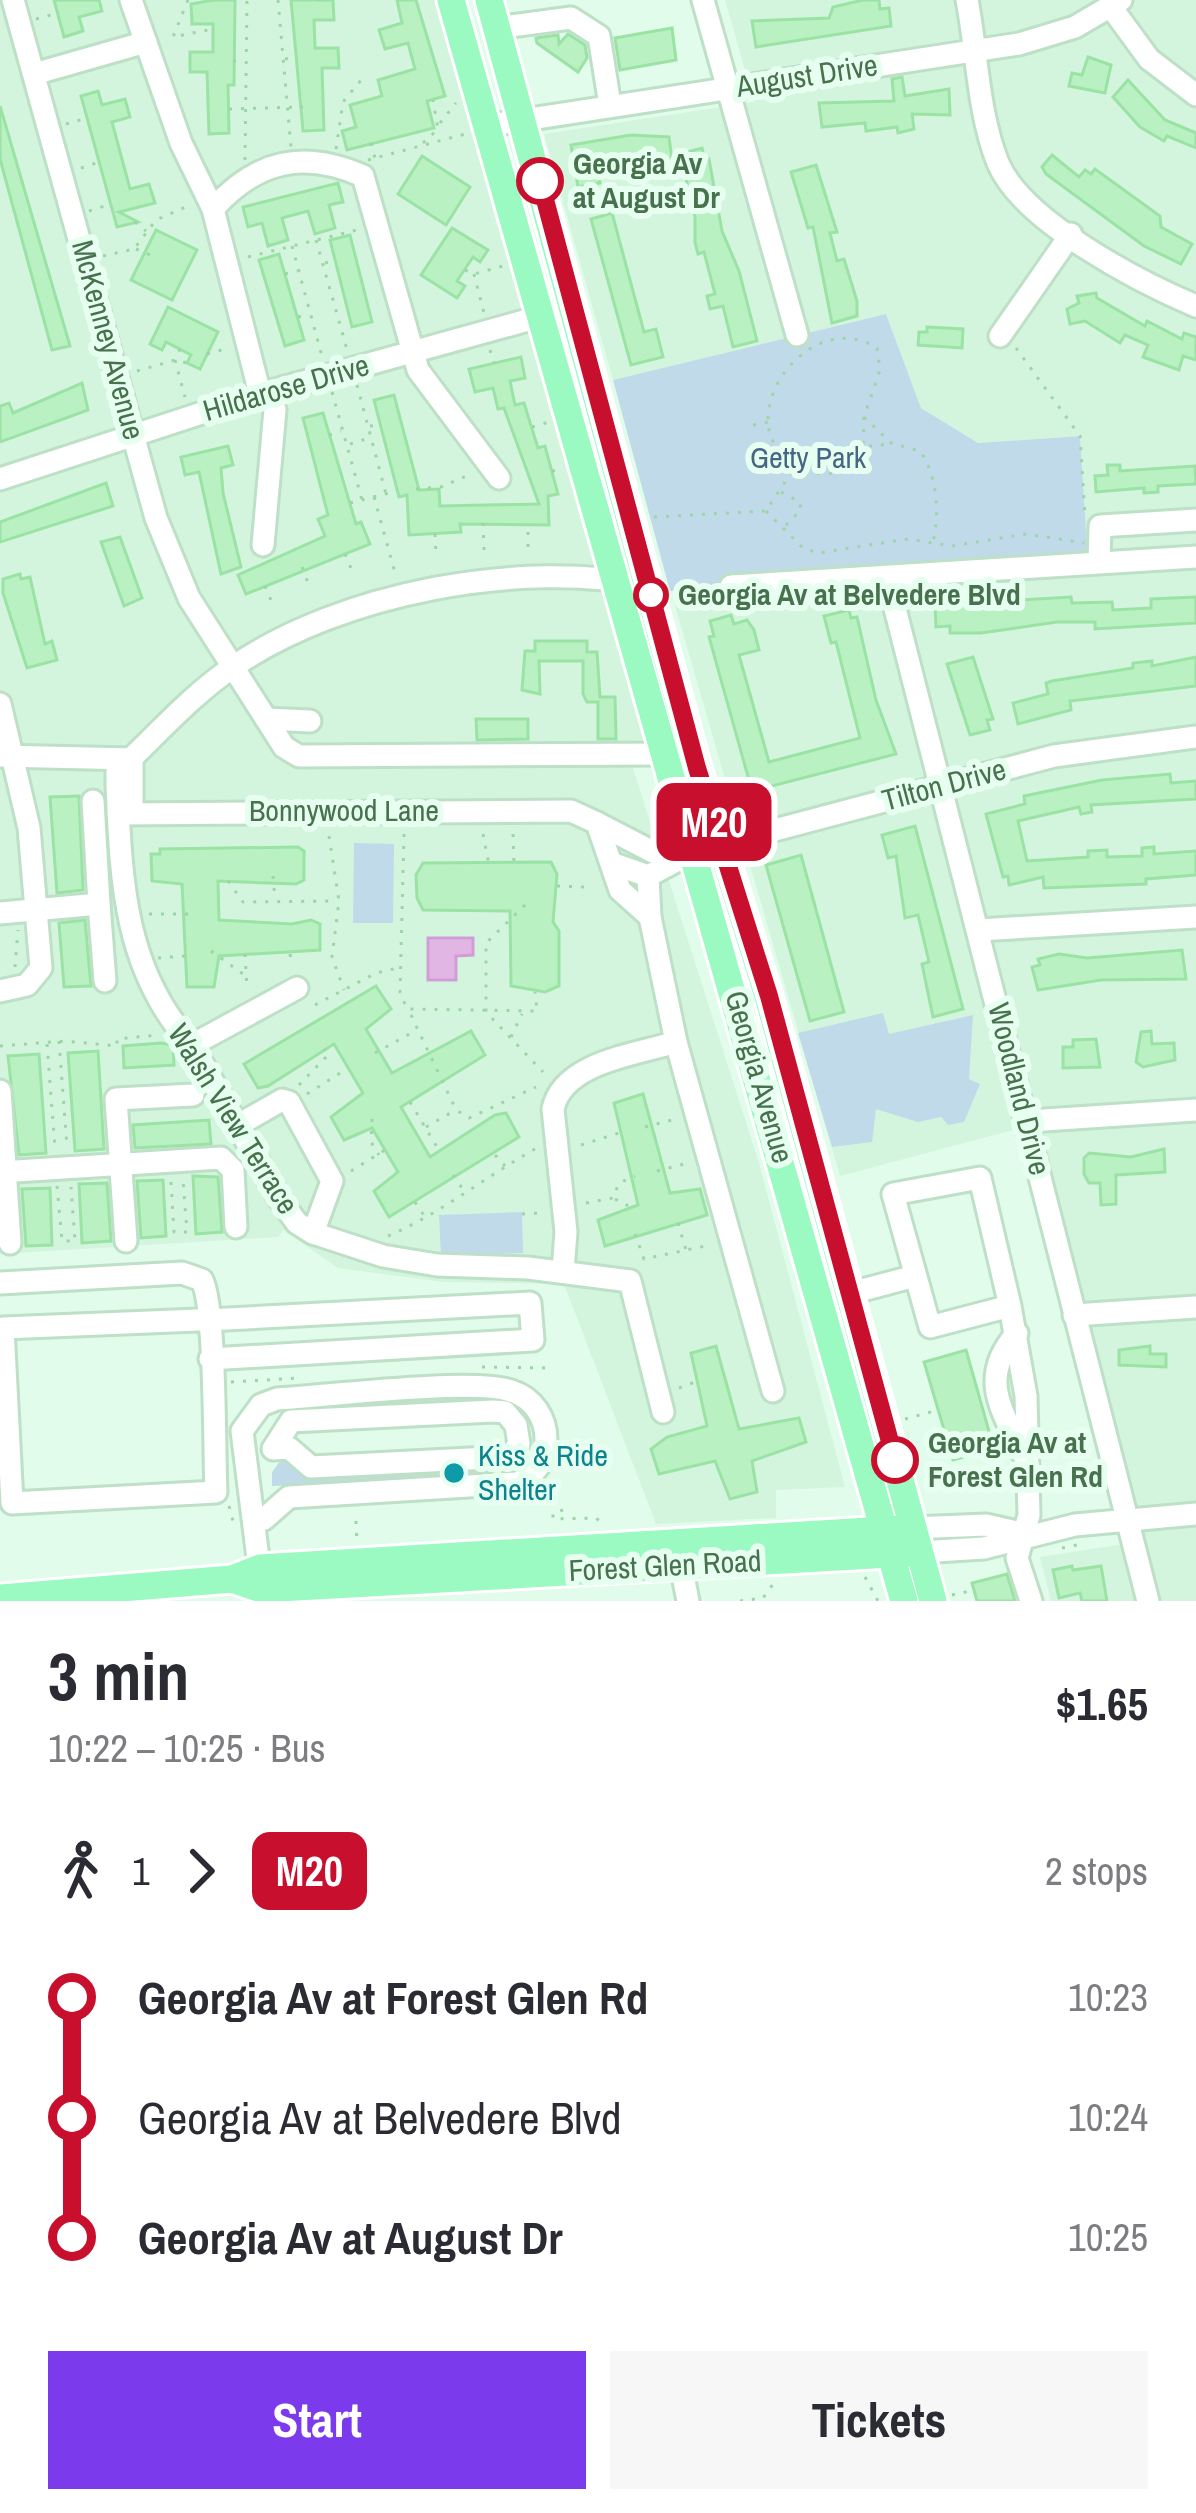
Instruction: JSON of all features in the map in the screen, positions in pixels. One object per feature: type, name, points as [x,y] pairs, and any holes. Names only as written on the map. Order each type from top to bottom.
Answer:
[{"type":"main road","name":"Georgia Avenue","points":[[451,0],[481,128],[544,314],[667,754],[709,849],[851,1293],[902,1541],[904,1601]]},
{"type":"main road","name":"Georgia Avenue","points":[[489,0],[649,586],[709,849],[902,1541],[939,1599]]},
{"type":"main road","name":"Forest Glen Road","points":[[260,1576],[682,1565],[902,1541]]},
{"type":"main road","name":"Forest Glen Road","points":[[0,1598],[260,1576],[902,1541]]},
{"type":"street","points":[[131,0],[182,143],[213,209],[248,344],[274,410],[263,545]]},
{"type":"street","points":[[703,0],[797,335]]},
{"type":"street","points":[[967,0],[1000,169],[1023,200],[1150,287],[1196,306]]},
{"type":"street","points":[[1116,4],[1149,59],[1196,95]]},
{"type":"street","name":"August Drive","points":[[481,128],[1049,36],[1116,4]]},
{"type":"street","name":"McKenney Avenue","points":[[17,11],[174,566],[284,747],[298,756],[476,746],[667,754]]},
{"type":"street","points":[[496,28],[571,18],[598,36],[610,105]]},
{"type":"street","points":[[34,74],[146,42]]},
{"type":"street","points":[[213,209],[251,175],[291,160],[367,166],[418,370],[499,478]]},
{"type":"street","points":[[1000,336],[1071,234]]},
{"type":"street","name":"Hildarose Drive","points":[[0,479],[265,393],[575,307]]},
{"type":"street","points":[[1099,562],[1100,526],[1196,520]]},
{"type":"street","points":[[731,586],[884,567],[1196,557]]},
{"type":"street","name":"Woodland Drive","points":[[884,567],[1148,1601]]},
{"type":"street","points":[[8,756],[132,758],[183,705],[232,667],[310,624],[389,595],[497,582],[615,579],[649,586]]},
{"type":"street","points":[[0,704],[18,915],[37,977],[27,985],[3,982]]},
{"type":"street","points":[[266,719],[310,721]]},
{"type":"street","name":"Tilton Drive","points":[[709,849],[1054,756],[1196,737]]},
{"type":"street","name":"Walsh View Terrace","points":[[132,758],[122,893],[135,949],[170,1019],[192,1045],[240,1124],[278,1197],[313,1233],[382,1256],[630,1281],[663,1412]]},
{"type":"street","points":[[93,801],[105,981]]},
{"type":"street","name":"Bonnywood Lane","points":[[125,813],[571,811],[597,823]]},
{"type":"street","points":[[597,823],[653,852],[709,849]]},
{"type":"street","points":[[597,823],[620,890],[650,917]]},
{"type":"street","points":[[611,863],[648,876],[709,849]]},
{"type":"street","points":[[648,876],[650,917],[676,1042],[773,1391]]},
{"type":"street","points":[[18,915],[99,904]]},
{"type":"street","points":[[978,930],[1196,917]]},
{"type":"street","points":[[192,1045],[297,988]]},
{"type":"street","points":[[562,1271],[566,1232],[553,1109],[557,1090],[570,1076],[676,1042]]},
{"type":"street","points":[[0,1091],[10,1243]]},
{"type":"street","points":[[126,1241],[116,1100],[193,1095]]},
{"type":"street","points":[[240,1124],[282,1100],[289,1102],[332,1181],[313,1233]]},
{"type":"street","points":[[1029,1121],[1196,1110]]},
{"type":"street","points":[[3,1172],[221,1158],[233,1170],[236,1227]]},
{"type":"street","points":[[1010,1306],[929,1327],[893,1194],[975,1174],[1010,1306],[1017,1333],[1026,1396],[1019,1453],[1026,1534],[1017,1558],[1030,1601]]},
{"type":"street","points":[[0,1283],[193,1274],[206,1288],[208,1320],[216,1492],[12,1503],[1,1329],[208,1320],[530,1303],[533,1340],[210,1359]]},
{"type":"street","points":[[851,1293],[915,1276]]},
{"type":"street","points":[[1074,1315],[1196,1307]]},
{"type":"street","points":[[1017,1333],[994,1370],[994,1395],[1019,1453]]},
{"type":"street","points":[[260,1576],[264,1519],[260,1467],[242,1431],[260,1405],[278,1399],[496,1388],[532,1401],[542,1417],[545,1454],[540,1468],[518,1483],[289,1497],[264,1519]]},
{"type":"street","points":[[260,1467],[289,1448],[311,1467],[509,1457],[519,1444],[513,1418],[493,1411],[291,1421],[260,1467],[260,1576]]},
{"type":"street","name":"Forest Glen Road","points":[[902,1541],[986,1525],[1026,1534],[1125,1518],[1196,1514]]},
{"type":"street","points":[[682,1565],[688,1601]]},
{"type":"path","points":[[188,0],[173,37],[208,30],[208,24]]},
{"type":"path","points":[[247,0],[245,166],[251,175]]},
{"type":"path","points":[[278,0],[291,160]]},
{"type":"path","points":[[279,11],[291,9]]},
{"type":"path","points":[[17,11],[58,14]]},
{"type":"path","points":[[235,13],[247,12]]},
{"type":"path","points":[[283,59],[296,57]]},
{"type":"path","points":[[233,61],[246,61]]},
{"type":"path","points":[[332,162],[347,94],[362,79]]},
{"type":"path","points":[[418,146],[462,96],[445,96]]},
{"type":"path","points":[[433,100],[439,125]]},
{"type":"path","points":[[229,110],[303,107]]},
{"type":"path","points":[[341,115],[352,112]]},
{"type":"path","points":[[49,129],[87,118]]},
{"type":"path","points":[[367,166],[481,128]]},
{"type":"path","points":[[414,133],[418,146]]},
{"type":"path","points":[[367,166],[371,143]]},
{"type":"path","points":[[61,172],[102,161]]},
{"type":"path","points":[[73,215],[111,204]]},
{"type":"path","points":[[135,223],[147,232]]},
{"type":"path","points":[[248,257],[359,230]]},
{"type":"path","points":[[316,240],[386,494]]},
{"type":"path","points":[[292,246],[362,500]]},
{"type":"path","points":[[134,249],[158,258]]},
{"type":"path","points":[[323,264],[336,260]]},
{"type":"path","points":[[465,270],[474,274],[513,263]]},
{"type":"path","points":[[285,274],[298,271]]},
{"type":"path","points":[[474,274],[489,330]]},
{"type":"path","points":[[335,307],[346,304]]},
{"type":"path","points":[[298,317],[310,314]]},
{"type":"path","points":[[1000,336],[1048,388],[1080,436],[1085,520]]},
{"type":"path","points":[[853,337],[877,348],[880,359],[864,417],[863,447],[841,473],[790,474],[769,422],[777,381],[813,346],[853,337]]},
{"type":"path","points":[[207,354],[248,344]]},
{"type":"path","points":[[180,349],[175,360],[191,416]]},
{"type":"path","points":[[118,376],[175,360],[187,363]]},
{"type":"path","points":[[864,417],[891,443]]},
{"type":"path","points":[[532,427],[556,420]]},
{"type":"path","points":[[753,425],[769,422]]},
{"type":"path","points":[[368,427],[380,425]]},
{"type":"path","points":[[329,435],[342,430]]},
{"type":"path","points":[[346,445],[371,437]]},
{"type":"path","points":[[863,447],[891,443],[920,451],[928,463],[936,515],[933,542]]},
{"type":"path","points":[[381,474],[392,472]]},
{"type":"path","points":[[344,477],[355,474]]},
{"type":"path","points":[[766,511],[790,474]]},
{"type":"path","points":[[416,489],[468,476]]},
{"type":"path","points":[[350,503],[397,491]]},
{"type":"path","points":[[779,491],[800,502],[801,510],[783,529]]},
{"type":"path","points":[[374,497],[397,580]]},
{"type":"path","points":[[646,517],[766,511],[803,548],[818,553],[879,543],[952,546],[1026,534],[1087,543],[1099,562]]},
{"type":"path","points":[[483,523],[484,550]]},
{"type":"path","points":[[528,525],[528,547]]},
{"type":"path","points":[[435,534],[436,554]]},
{"type":"path","points":[[879,543],[884,567]]},
{"type":"path","points":[[345,554],[353,573]]},
{"type":"path","points":[[302,567],[310,588]]},
{"type":"path","points":[[265,586],[273,605]]},
{"type":"path","points":[[404,834],[401,997],[456,1110],[469,1118],[536,1087]]},
{"type":"path","points":[[483,834],[489,865]]},
{"type":"path","points":[[513,834],[514,866]]},
{"type":"path","points":[[329,836],[338,901],[332,957],[344,990]]},
{"type":"path","points":[[273,876],[275,902]]},
{"type":"path","points":[[228,880],[243,902],[338,901]]},
{"type":"path","points":[[556,886],[584,887]]},
{"type":"path","points":[[405,887],[416,887]]},
{"type":"path","points":[[525,905],[486,944],[486,1012],[543,1072]]},
{"type":"path","points":[[147,914],[188,914]]},
{"type":"path","points":[[3,982],[16,966],[18,915]]},
{"type":"path","points":[[211,951],[247,977]]},
{"type":"path","points":[[290,954],[292,965]]},
{"type":"path","points":[[245,955],[247,989]]},
{"type":"path","points":[[150,958],[184,956]]},
{"type":"path","points":[[315,1005],[376,973],[400,968]]},
{"type":"path","points":[[411,1013],[537,1012],[535,992]]},
{"type":"path","points":[[511,1039],[514,1022],[525,1012]]},
{"type":"path","points":[[375,1053],[415,1030]]},
{"type":"path","points":[[0,1046],[46,1042],[118,1046],[117,1039],[169,1034]]},
{"type":"path","points":[[46,1042],[55,1151],[68,1150]]},
{"type":"path","points":[[299,1085],[329,1054],[324,1049]]},
{"type":"path","points":[[305,1095],[348,1068]]},
{"type":"path","points":[[50,1093],[63,1092]]},
{"type":"path","points":[[410,1102],[440,1152]]},
{"type":"path","points":[[426,1127],[456,1110]]},
{"type":"path","points":[[372,1119],[371,1142],[379,1155]]},
{"type":"path","points":[[645,1127],[676,1120]]},
{"type":"path","points":[[581,1145],[622,1132]]},
{"type":"path","points":[[386,1237],[427,1220],[464,1190],[536,1149]]},
{"type":"path","points":[[349,1172],[385,1150]]},
{"type":"path","points":[[495,1155],[505,1166]]},
{"type":"path","points":[[657,1171],[688,1163]]},
{"type":"path","points":[[170,1173],[174,1232],[187,1232],[183,1172]]},
{"type":"path","points":[[453,1175],[464,1190]]},
{"type":"path","points":[[613,1198],[619,1183],[635,1175]]},
{"type":"path","points":[[586,1203],[613,1198],[627,1205],[627,1212]]},
{"type":"path","points":[[415,1202],[427,1220]]},
{"type":"path","points":[[522,1214],[541,1213]]},
{"type":"path","points":[[173,1214],[186,1214]]},
{"type":"path","points":[[60,1219],[73,1218]]},
{"type":"path","points":[[678,1223],[686,1250]]},
{"type":"path","points":[[635,1234],[644,1259],[724,1242]]},
{"type":"path","points":[[62,1241],[62,1250]]},
{"type":"path","points":[[679,1388],[695,1382]]},
{"type":"path","points":[[898,1421],[938,1410]]},
{"type":"path","points":[[980,1453],[1019,1453]]},
{"type":"path","points":[[563,1510],[553,1513],[553,1520],[596,1518],[603,1537]]},
{"type":"path","points":[[356,1521],[358,1550]]},
{"type":"path","points":[[740,1601],[763,1598],[778,1577]]},
{"type":"path","points":[[865,1579],[878,1601]]},
{"type":"path","points":[[939,1599],[974,1590]]},
{"type":"shaded area","points":[[0,0],[451,0],[667,753],[632,765],[759,1163],[845,1487],[776,1490],[776,1518],[656,1524],[564,1284],[443,1282],[338,1268],[283,1230],[278,1237],[0,1254]]},
{"type":"shaded area","points":[[725,0],[1196,0],[1196,1601],[1051,1601],[1040,1557],[1144,1541],[1036,1124],[840,1176],[673,599],[1088,570],[1080,436],[978,443],[921,408],[886,314],[613,380],[544,134],[754,102]]},
{"type":"shaded area","points":[[428,938],[473,938],[473,955],[456,956],[456,980],[428,980]]},
{"type":"green space","name":"Getty Park","points":[[886,314],[921,408],[978,443],[1080,436],[1088,563],[670,591],[613,380]]},
{"type":"green space","points":[[354,843],[394,844],[393,923],[353,923]]},
{"type":"green space","points":[[883,1013],[889,1034],[973,1015],[969,1079],[980,1084],[964,1122],[948,1125],[941,1117],[918,1122],[876,1109],[872,1142],[832,1147],[798,1033]]},
{"type":"green space","points":[[522,1212],[523,1253],[441,1256],[439,1215]]},
{"type":"green space","points":[[284,1456],[293,1457],[317,1479],[521,1464],[489,1475],[272,1486],[272,1472]]},
{"type":"building","points":[[54,0],[99,0],[102,11],[79,17],[83,31],[64,37]]},
{"type":"building","points":[[235,0],[234,85],[228,85],[229,133],[209,134],[207,72],[190,72],[190,52],[213,52],[213,24],[192,24],[191,4]]},
{"type":"building","points":[[291,0],[333,0],[334,20],[314,20],[315,48],[338,48],[339,68],[322,68],[324,130],[303,131]]},
{"type":"building","points":[[397,0],[416,0],[445,96],[427,101],[434,128],[347,150],[342,131],[356,127],[350,105],[382,96],[378,80],[415,69],[408,43],[385,49],[379,30],[402,23]]},
{"type":"building","points":[[879,0],[880,9],[889,8],[891,26],[756,47],[752,21],[829,18],[833,7]]},
{"type":"building","points":[[672,28],[676,60],[620,70],[615,38]]},
{"type":"building","points":[[568,34],[585,45],[587,58],[578,72],[537,43],[536,38],[558,35],[559,44]]},
{"type":"building","points":[[1088,57],[1111,65],[1105,93],[1069,86],[1072,73],[1082,75]]},
{"type":"building","points":[[902,77],[905,96],[949,89],[950,115],[912,114],[914,129],[898,133],[897,127],[866,131],[865,123],[822,127],[819,103],[894,101],[892,79]]},
{"type":"building","points":[[1128,80],[1165,120],[1196,133],[1196,148],[1167,136],[1164,141],[1140,127],[1113,97]]},
{"type":"building","points":[[98,91],[102,105],[125,99],[130,117],[112,122],[130,189],[149,184],[155,203],[119,212],[138,222],[117,227],[81,96]]},
{"type":"building","points":[[0,106],[70,346],[52,350],[0,159]]},
{"type":"building","points":[[631,135],[669,137],[672,160],[598,167],[600,183],[578,187],[571,145]]},
{"type":"building","points":[[702,148],[705,160],[709,159],[722,231],[739,271],[757,341],[733,347],[723,306],[710,309],[707,296],[715,294],[704,252],[698,254],[695,242],[695,217],[680,154]]},
{"type":"building","points":[[1052,155],[1079,177],[1095,169],[1160,216],[1161,227],[1192,244],[1181,264],[1144,246],[1046,174],[1042,167]]},
{"type":"building","points":[[422,156],[470,187],[446,225],[398,194]]},
{"type":"building","points":[[816,165],[837,232],[830,233],[837,261],[844,259],[857,301],[857,316],[832,323],[813,227],[808,228],[791,172]]},
{"type":"building","points":[[338,183],[343,202],[329,205],[335,228],[315,234],[308,211],[282,218],[288,240],[268,246],[262,223],[248,227],[243,207]]},
{"type":"building","points":[[612,213],[644,332],[656,329],[663,357],[631,365],[591,219]]},
{"type":"building","points":[[452,228],[488,250],[480,262],[473,257],[457,281],[465,286],[457,298],[421,275]]},
{"type":"building","points":[[156,230],[197,250],[172,300],[131,280]]},
{"type":"building","points":[[350,235],[372,322],[352,327],[330,240]]},
{"type":"building","points":[[279,254],[304,340],[285,346],[259,260]]},
{"type":"building","points":[[1096,293],[1145,326],[1147,321],[1182,339],[1184,333],[1196,337],[1196,360],[1183,356],[1179,370],[1143,357],[1148,345],[1125,335],[1120,343],[1085,321],[1070,324],[1067,309],[1079,303],[1077,296]]},
{"type":"building","points":[[168,307],[218,332],[200,369],[187,363],[191,355],[166,342],[162,350],[150,344]]},
{"type":"building","points":[[927,327],[963,329],[962,348],[918,345],[919,332],[927,332]]},
{"type":"building","points":[[521,357],[525,378],[510,381],[515,405],[524,403],[538,448],[545,446],[558,494],[548,496],[549,525],[460,524],[461,532],[409,535],[407,495],[399,497],[374,400],[394,395],[419,490],[439,489],[440,506],[539,504],[504,408],[498,409],[493,388],[475,392],[469,369]]},
{"type":"building","points":[[82,383],[88,410],[0,442],[0,406],[9,403],[13,413]]},
{"type":"building","points":[[323,413],[356,524],[361,522],[370,544],[246,594],[238,575],[325,536],[318,519],[328,515],[303,418]]},
{"type":"building","points":[[228,446],[233,465],[221,468],[223,493],[241,567],[221,574],[199,472],[185,475],[181,457]]},
{"type":"building","points":[[1107,465],[1120,465],[1120,471],[1195,466],[1196,484],[1158,486],[1158,492],[1144,493],[1144,488],[1096,492],[1095,476],[1108,475]]},
{"type":"building","points":[[106,483],[113,506],[0,542],[0,522]]},
{"type":"building","points":[[120,537],[142,598],[124,606],[101,542]]},
{"type":"building","points":[[20,574],[21,579],[30,577],[45,644],[52,641],[57,660],[27,668],[3,593],[3,579]]},
{"type":"building","points":[[1071,597],[1072,603],[1112,602],[1113,610],[1151,608],[1151,599],[1196,597],[1196,623],[1095,629],[1095,622],[1057,622],[981,633],[950,633],[950,626],[936,627],[935,605]]},
{"type":"building","points":[[849,610],[851,618],[857,617],[876,700],[896,754],[752,791],[709,637],[714,636],[710,621],[731,615],[734,624],[747,620],[754,630],[759,650],[739,655],[769,762],[860,738],[836,642],[831,643],[824,616]]},
{"type":"building","points":[[535,641],[587,641],[587,652],[597,652],[600,697],[615,697],[616,739],[598,739],[598,702],[587,702],[583,694],[583,661],[539,661],[540,694],[522,690],[525,651],[535,651]]},
{"type":"building","points":[[973,657],[993,719],[987,720],[990,730],[970,735],[947,664]]},
{"type":"building","points":[[1196,657],[1196,686],[1070,701],[1071,710],[1018,724],[1013,703],[1048,694],[1046,683],[1133,668],[1133,663],[1152,661],[1152,666]]},
{"type":"building","points":[[476,719],[528,719],[528,739],[477,740]]},
{"type":"building","points":[[1170,774],[1171,783],[1196,781],[1196,799],[1091,805],[1092,812],[1081,814],[1079,807],[1018,821],[1027,861],[1088,857],[1088,851],[1107,850],[1107,857],[1142,856],[1142,848],[1154,847],[1154,854],[1196,851],[1196,875],[1146,879],[1146,884],[1044,888],[1043,877],[1009,885],[1008,876],[1003,877],[986,814],[1025,804],[1024,796],[1102,780]]},
{"type":"building","points":[[79,796],[83,890],[57,893],[50,797]]},
{"type":"building","points":[[915,826],[963,1009],[933,1017],[922,964],[929,962],[918,915],[905,918],[896,856],[888,858],[882,835]]},
{"type":"building","points":[[298,847],[304,851],[304,880],[296,884],[218,881],[219,920],[292,924],[311,920],[320,924],[320,950],[219,956],[214,987],[187,987],[182,884],[152,881],[151,854],[160,854],[160,849]]},
{"type":"building","points":[[801,855],[844,1012],[810,1021],[766,865]]},
{"type":"building","points":[[551,862],[557,874],[553,922],[559,931],[559,986],[545,992],[511,986],[510,911],[423,910],[417,898],[416,875],[423,863]]},
{"type":"building","points":[[85,920],[91,986],[64,987],[59,923]]},
{"type":"building","points":[[1182,950],[1186,979],[1101,980],[1038,990],[1032,967],[1040,965],[1038,959],[1059,954],[1087,958]]},
{"type":"building","points":[[376,986],[391,1009],[366,1029],[392,1073],[471,1031],[485,1055],[401,1107],[430,1157],[495,1115],[506,1113],[519,1137],[389,1217],[374,1191],[398,1172],[372,1128],[344,1140],[331,1117],[363,1093],[334,1044],[268,1086],[258,1088],[244,1064]]},
{"type":"building","points":[[1151,1031],[1152,1044],[1174,1043],[1175,1060],[1143,1067],[1136,1062],[1141,1032]]},
{"type":"building","points":[[1096,1039],[1100,1067],[1063,1068],[1063,1047],[1073,1047],[1073,1040]]},
{"type":"building","points":[[173,1045],[174,1065],[124,1068],[123,1046]]},
{"type":"building","points":[[98,1051],[104,1149],[75,1151],[68,1053]]},
{"type":"building","points":[[39,1054],[46,1153],[19,1155],[8,1056]]},
{"type":"building","points":[[643,1094],[670,1193],[700,1189],[707,1215],[605,1246],[598,1220],[638,1205],[614,1103]]},
{"type":"building","points":[[209,1120],[211,1144],[135,1148],[133,1125]]},
{"type":"building","points":[[1164,1149],[1165,1172],[1116,1175],[1116,1204],[1101,1205],[1100,1183],[1089,1183],[1084,1174],[1084,1158],[1089,1153],[1131,1157]]},
{"type":"building","points":[[193,1176],[218,1177],[222,1232],[196,1234]]},
{"type":"building","points":[[163,1180],[166,1236],[141,1238],[137,1181]]},
{"type":"building","points":[[107,1183],[111,1241],[82,1243],[79,1184]]},
{"type":"building","points":[[50,1188],[52,1245],[26,1246],[22,1189]]},
{"type":"building","points":[[716,1346],[739,1429],[799,1418],[806,1442],[752,1461],[757,1492],[730,1499],[715,1461],[659,1474],[651,1449],[667,1437],[707,1426],[691,1353]]},
{"type":"building","points":[[1150,1346],[1150,1354],[1166,1354],[1166,1367],[1119,1365],[1119,1350]]},
{"type":"building","points":[[966,1350],[994,1449],[953,1460],[924,1362]]},
{"type":"building","points":[[1072,1566],[1073,1570],[1101,1566],[1107,1601],[1082,1601],[1080,1593],[1059,1598],[1053,1570]]},
{"type":"building","points":[[1007,1574],[1015,1601],[977,1601],[972,1583]]},
{"type":"bus line","name":"M20","points":[[540,181],[697,768],[769,996],[895,1460]]},
{"type":"place","name":"Georgia Av at August Dr","points":[[540,181]]},
{"type":"place","name":"Georgia Av at Belvedere Blvd","points":[[651,595]]},
{"type":"place","name":"Georgia Av at Forest Glen Rd","points":[[895,1460]]},
{"type":"place","name":"Kiss & Ride Shelter","points":[[454,1473]]}]
